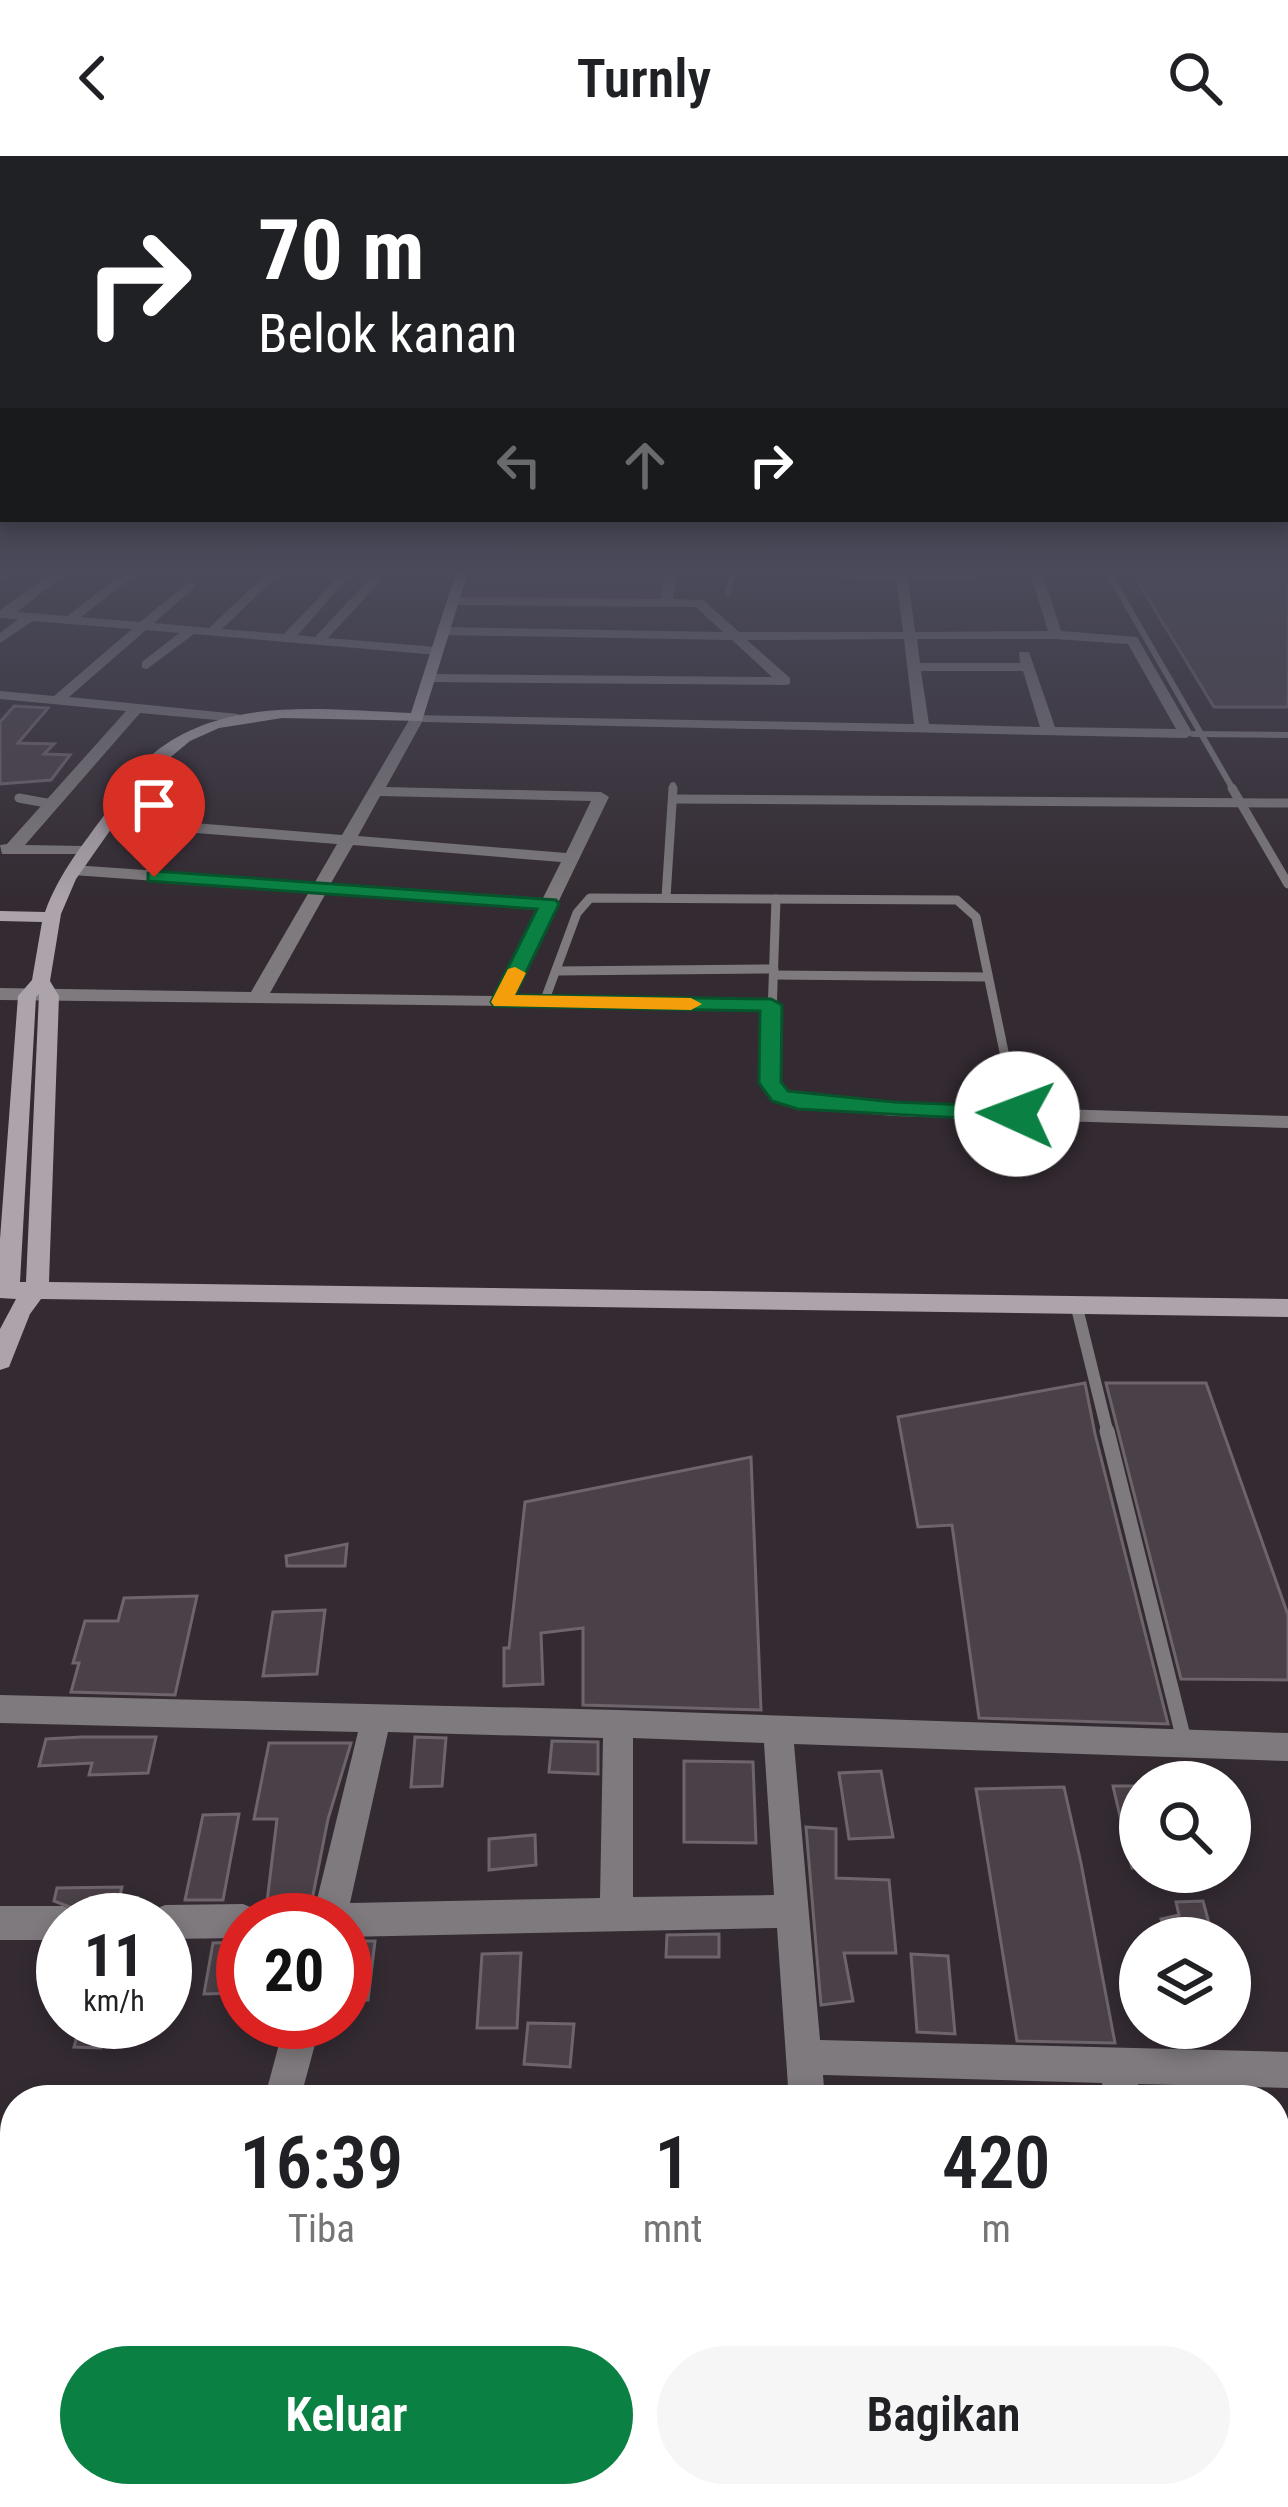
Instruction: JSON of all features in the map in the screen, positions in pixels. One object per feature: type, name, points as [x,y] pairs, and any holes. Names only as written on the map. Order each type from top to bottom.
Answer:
[{"type":"street","points":[[58,700],[79,682]]},
{"type":"street","points":[[257,999],[417,718],[429,682]]},
{"type":"street","points":[[917,682],[922,728]]},
{"type":"street","points":[[1033,682],[1049,731]]},
{"type":"street","points":[[1163,682],[1193,734]]},
{"type":"street","points":[[0,710],[8,695],[238,718],[1193,734]]},
{"type":"street","points":[[6,849],[52,805],[138,707]]},
{"type":"street","points":[[0,1361],[9,1297],[6,1240],[22,1077],[49,916],[83,851],[151,764],[173,744],[238,718]]},
{"type":"street","points":[[0,994],[40,991],[502,1002],[600,796],[376,791]]},
{"type":"street","points":[[108,821],[572,858]]},
{"type":"street","points":[[6,849],[83,851]]},
{"type":"street","points":[[73,870],[549,904]]},
{"type":"street","points":[[0,916],[49,916]]},
{"type":"street","points":[[37,1288],[47,1074],[40,991]]},
{"type":"street","points":[[22,1077],[47,1074]]},
{"type":"street","points":[[16,1156],[45,1151]]},
{"type":"street","points":[[9,1297],[37,1288],[476,1299],[1288,1308]]},
{"type":"street","points":[[0,1709],[618,1724],[1288,1748]]},
{"type":"street","points":[[339,1893],[376,1720]]},
{"type":"street","points":[[616,1915],[618,1724]]},
{"type":"street","points":[[778,1732],[806,2085]]},
{"type":"street","points":[[372,1919],[789,1912]]},
{"type":"street","points":[[0,1923],[36,1923]]},
{"type":"street","points":[[286,2085],[296,2049]]},
{"type":"street","points":[[803,2057],[1119,2083],[1288,2070]]},
{"type":"lane","points":[[1193,734],[1288,735]]},
{"type":"lane","points":[[1193,734],[1288,884]]},
{"type":"lane","points":[[666,897],[674,784]]},
{"type":"lane","points":[[19,799],[52,805]]},
{"type":"lane","points":[[673,799],[1288,803]]},
{"type":"lane","points":[[544,1002],[578,913],[590,898],[957,900],[976,917],[1017,1114]]},
{"type":"lane","points":[[776,898],[770,1083],[780,1096],[798,1102],[894,1110],[1288,1122]]},
{"type":"lane","points":[[557,971],[988,976]]},
{"type":"lane","points":[[502,1002],[771,1005]]},
{"type":"lane","points":[[1076,1304],[1185,1744]]},
{"type":"building","points":[[1199,682],[1288,682],[1288,707],[1214,707]]},
{"type":"building","points":[[14,706],[48,708],[18,743],[54,744],[44,754],[70,755],[51,780],[0,784],[0,722]]},
{"type":"building","points":[[1085,1383],[1168,1724],[979,1718],[952,1525],[918,1527],[898,1417]]},
{"type":"building","points":[[1106,1383],[1206,1383],[1288,1615],[1288,1680],[1181,1679]]},
{"type":"building","points":[[751,1457],[761,1710],[583,1705],[583,1628],[541,1633],[543,1684],[504,1686],[504,1648],[509,1648],[525,1502]]},
{"type":"building","points":[[347,1544],[345,1566],[287,1566],[286,1556]]},
{"type":"building","points":[[197,1596],[175,1695],[71,1692],[79,1663],[73,1663],[85,1621],[118,1621],[124,1598]]},
{"type":"building","points":[[325,1610],[317,1674],[263,1676],[273,1612]]},
{"type":"building","points":[[156,1737],[148,1773],[89,1775],[92,1763],[39,1766],[46,1739]]},
{"type":"building","points":[[415,1737],[446,1738],[442,1786],[411,1787]]},
{"type":"building","points":[[552,1741],[598,1742],[598,1774],[549,1772]]},
{"type":"building","points":[[269,1743],[351,1743],[328,1819],[313,1893],[268,1893],[277,1819],[254,1819]]},
{"type":"building","points":[[684,1761],[753,1762],[756,1843],[684,1842]]},
{"type":"building","points":[[881,1771],[893,1837],[849,1839],[839,1773]]},
{"type":"building","points":[[1064,1787],[1115,2043],[1017,2041],[976,1789]]},
{"type":"building","points":[[239,1814],[224,1893],[216,1893],[216,1900],[192,1900],[192,1893],[186,1893],[203,1815]]},
{"type":"building","points":[[806,1827],[836,1829],[836,1878],[889,1880],[896,1953],[844,1953],[853,2001],[821,2005]]},
{"type":"building","points":[[535,1835],[536,1865],[489,1870],[489,1839]]},
{"type":"building","points":[[122,1887],[120,1893],[56,1893],[57,1888]]},
{"type":"building","points":[[1203,1901],[1207,1917],[1170,1917],[1179,1915],[1176,1902]]},
{"type":"building","points":[[719,1934],[719,1957],[666,1957],[667,1935]]},
{"type":"building","points":[[213,1943],[216,1994],[204,1994]]},
{"type":"building","points":[[521,1953],[517,2028],[477,2028],[482,1954]]},
{"type":"building","points":[[911,1954],[948,1956],[955,2034],[917,2032]]},
{"type":"building","points":[[528,2023],[574,2024],[570,2067],[524,2064]]},
{"type":"slow traffic","points":[[515,973],[502,1002],[691,1004]]},
{"type":"route","points":[[154,877],[549,904],[502,1002],[771,1005],[770,1083],[780,1096],[798,1102],[894,1110],[1017,1114]]}]
